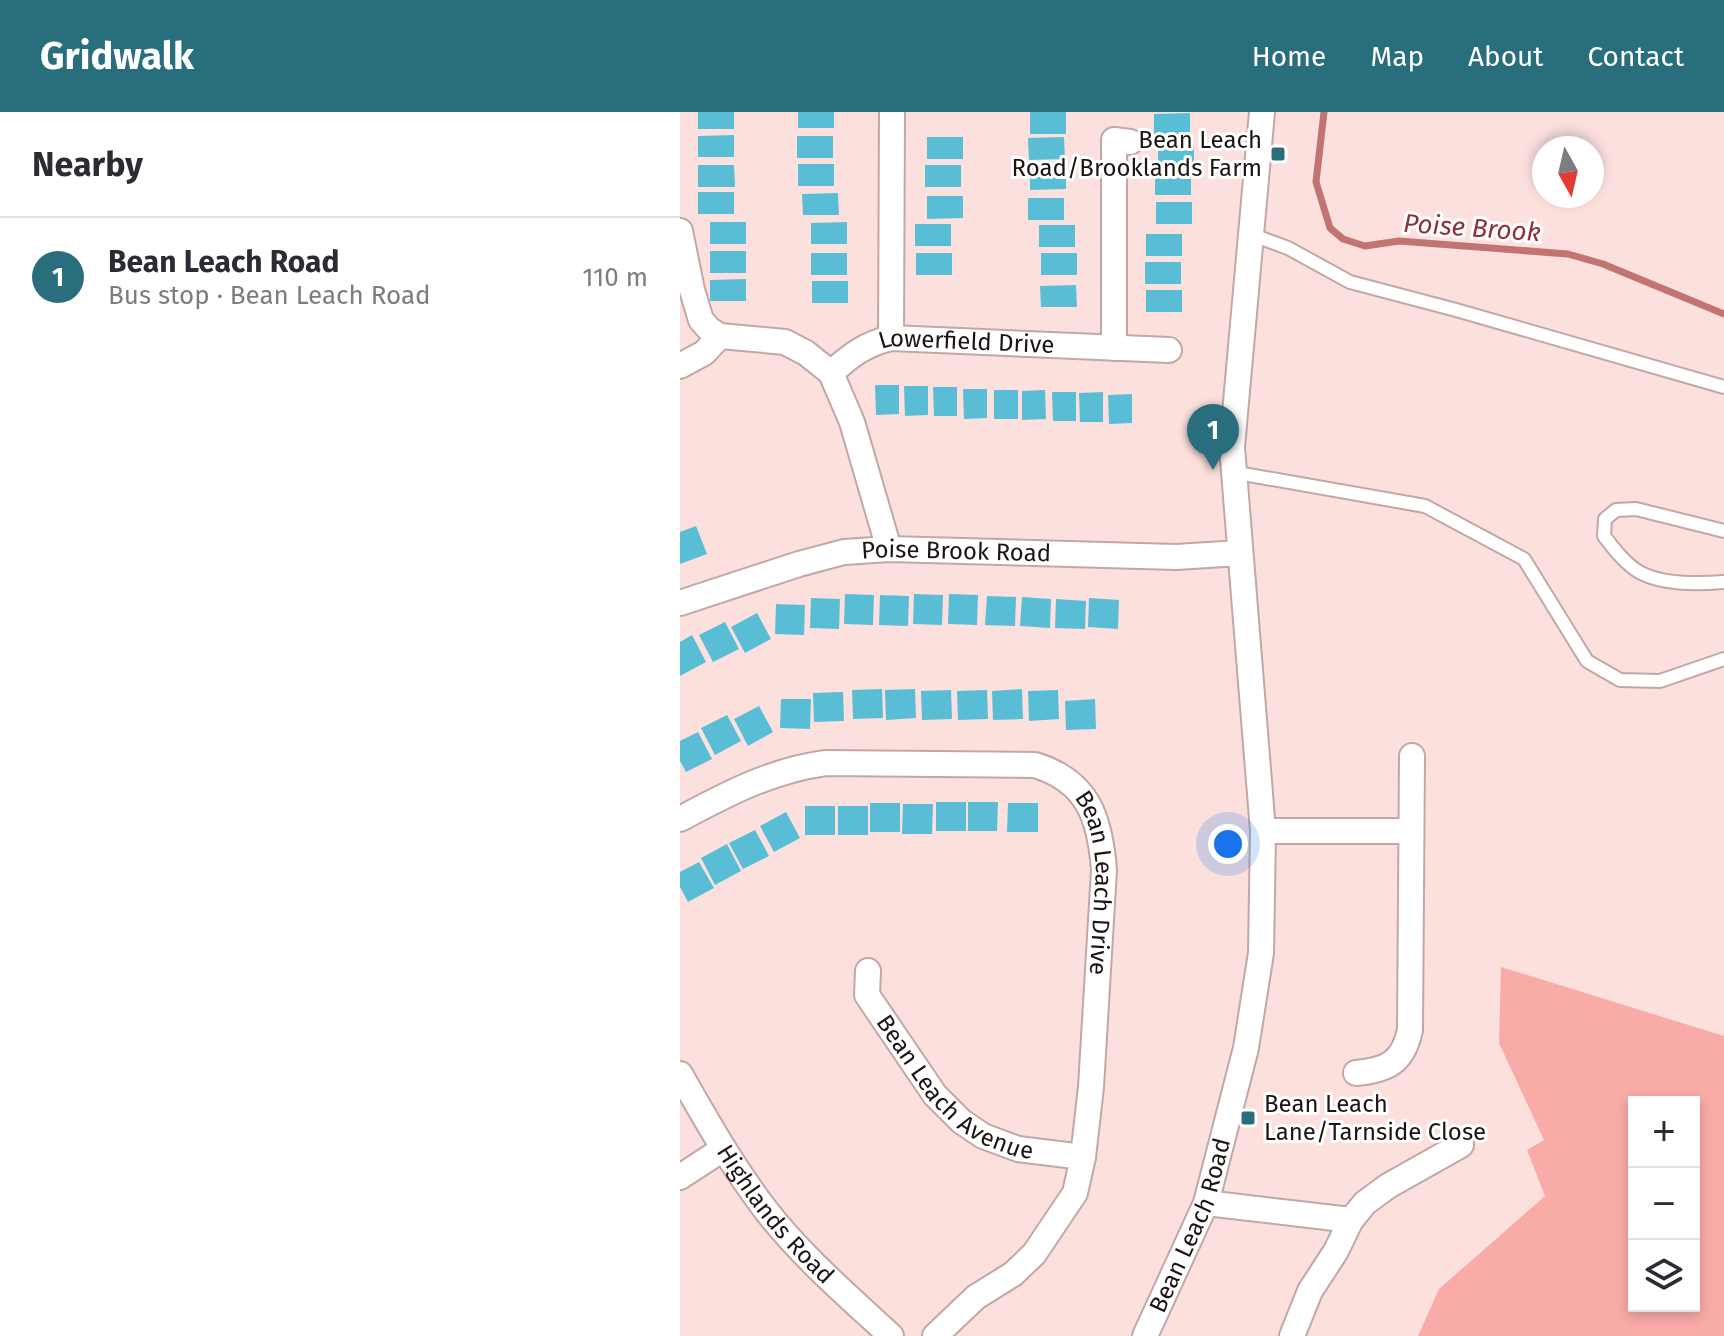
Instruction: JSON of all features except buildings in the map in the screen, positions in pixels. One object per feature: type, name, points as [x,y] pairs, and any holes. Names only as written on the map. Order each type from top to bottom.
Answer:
[{"type":"street","points":[[891,338],[892,112]]},
{"type":"street","name":"Bean Leach Road","points":[[1145,1336],[1206,1203],[1246,1048],[1261,953],[1263,831],[1232,447],[1262,112]]},
{"type":"street","points":[[1114,348],[1115,140]]},
{"type":"street","points":[[680,231],[701,320],[720,336],[785,342],[806,353],[831,373],[852,422],[889,549]]},
{"type":"street","points":[[680,366],[704,353],[720,336]]},
{"type":"street","name":"Lowerfield Drive","points":[[831,373],[854,353],[873,342],[891,338],[1169,350]]},
{"type":"street","name":"Poise Brook Road","points":[[680,603],[844,552],[889,549],[1176,557],[1240,553]]},
{"type":"street","points":[[1356,1071],[1387,1066],[1398,1058],[1406,1047],[1410,1030],[1412,756]]},
{"type":"street","name":"Bean Leach Drive","points":[[680,819],[753,781],[806,765],[826,763],[1035,765],[1057,771],[1073,783],[1086,799],[1102,842],[1104,870],[1091,1087],[1083,1157],[1075,1193],[1034,1254],[1013,1274],[976,1297],[935,1336]]},
{"type":"street","points":[[1263,831],[1410,831]]},
{"type":"street","name":"Bean Leach Avenue","points":[[868,971],[867,995],[935,1095],[961,1121],[983,1136],[1018,1149],[1083,1157]]},
{"type":"street","name":"Highlands Road","points":[[680,1074],[723,1149],[766,1211],[814,1264],[891,1336]]},
{"type":"street","points":[[1292,1336],[1310,1291],[1336,1251],[1351,1220],[1365,1203],[1388,1186],[1461,1145]]},
{"type":"street","points":[[680,1177],[723,1149]]},
{"type":"street","points":[[1206,1203],[1351,1220]]},
{"type":"lane","points":[[1250,234],[1288,248],[1350,282],[1724,387]]},
{"type":"lane","points":[[1232,472],[1425,506],[1524,559],[1587,661],[1620,680],[1660,681],[1724,659]]},
{"type":"lane","points":[[1724,531],[1636,509],[1616,510],[1605,519],[1604,536],[1619,555],[1641,573],[1698,584],[1724,582]]},
{"type":"shaded area","points":[[1501,967],[1724,1036],[1724,1336],[1418,1336],[1439,1289],[1545,1196],[1527,1150],[1544,1140],[1499,1043]]},
{"type":"waterway","name":"Poise Brook","points":[[1324,112],[1316,182],[1330,228],[1343,239],[1365,246],[1399,241],[1568,254],[1603,264],[1724,314]]},
{"type":"place","name":"Bean Leach Road/Brooklands Farm","points":[[1278,154]]},
{"type":"place","name":"Bean Leach Road","points":[[1213,470]]},
{"type":"place","name":"Bean Leach Lane/Tarnside Close","points":[[1248,1118]]}]
